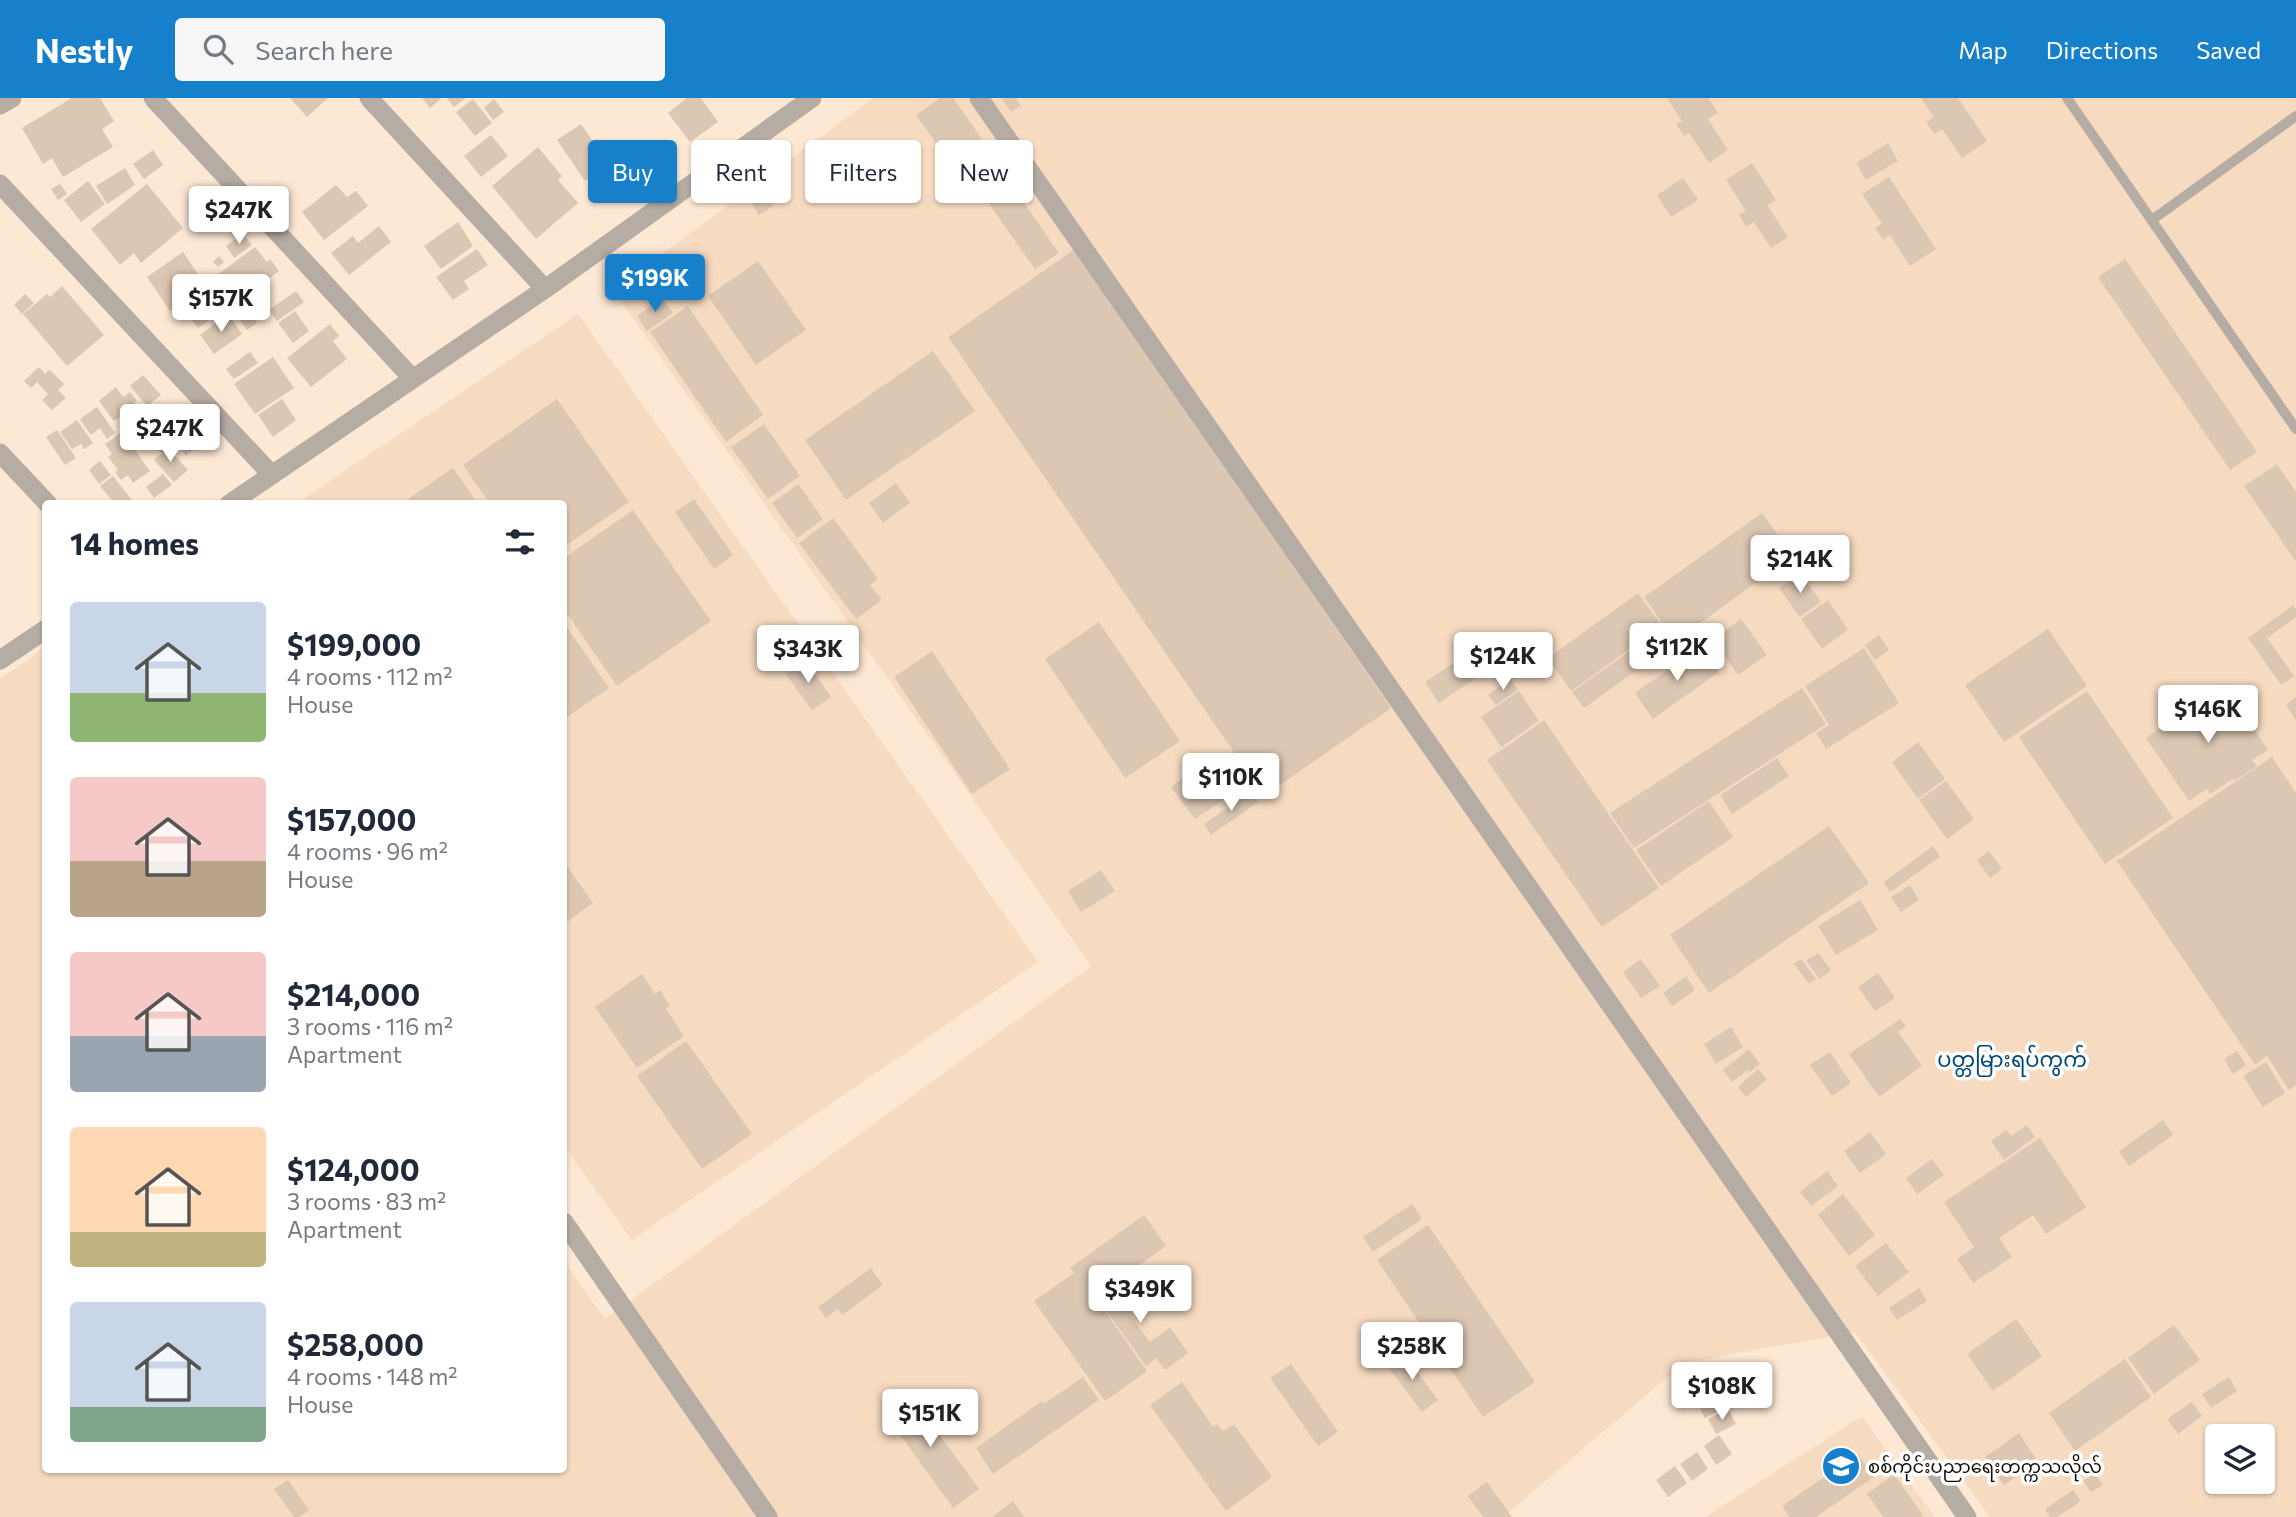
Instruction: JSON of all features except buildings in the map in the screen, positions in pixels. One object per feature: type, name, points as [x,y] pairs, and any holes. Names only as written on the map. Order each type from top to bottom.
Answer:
[{"type":"street","points":[[0,105],[12,98]]},
{"type":"street","points":[[153,98],[413,379]]},
{"type":"street","points":[[369,98],[545,289]]},
{"type":"street","points":[[235,500],[545,289],[812,98]]},
{"type":"street","points":[[979,98],[1967,1517]]},
{"type":"street","points":[[0,184],[272,475]]},
{"type":"street","points":[[0,453],[44,500]]},
{"type":"street","points":[[0,660],[42,632]]},
{"type":"street","points":[[567,1226],[768,1517]]},
{"type":"lane","points":[[2067,98],[2296,429]]},
{"type":"lane","points":[[2152,220],[2296,116]]},
{"type":"shaded area","points":[[873,98],[2296,98],[2296,1517],[1990,1517],[1855,1332],[1684,1363],[1503,1517],[0,1517],[0,679],[42,649],[42,1473],[567,1473],[567,1266],[605,1319],[1091,966],[613,290],[731,203],[791,203],[791,159],[805,148],[805,203],[921,203],[921,140],[816,140]]},
{"type":"shaded area","points":[[578,314],[1038,962],[632,1240],[567,1150],[567,500],[302,500]]},
{"type":"shaded area","name":"စစ်ကိုင်းပညာရေးတက္ကသလိုလ်","points":[[1862,1416],[1935,1517],[1705,1517]]},
{"type":"place","name":"စစ်ကိုင်းပညာရေးတက္ကသလိုလ်","points":[[1841,1466]]},
{"type":"district","name":"ပတ္တမြားရပ်ကွက်","points":[[2012,1058]]}]
